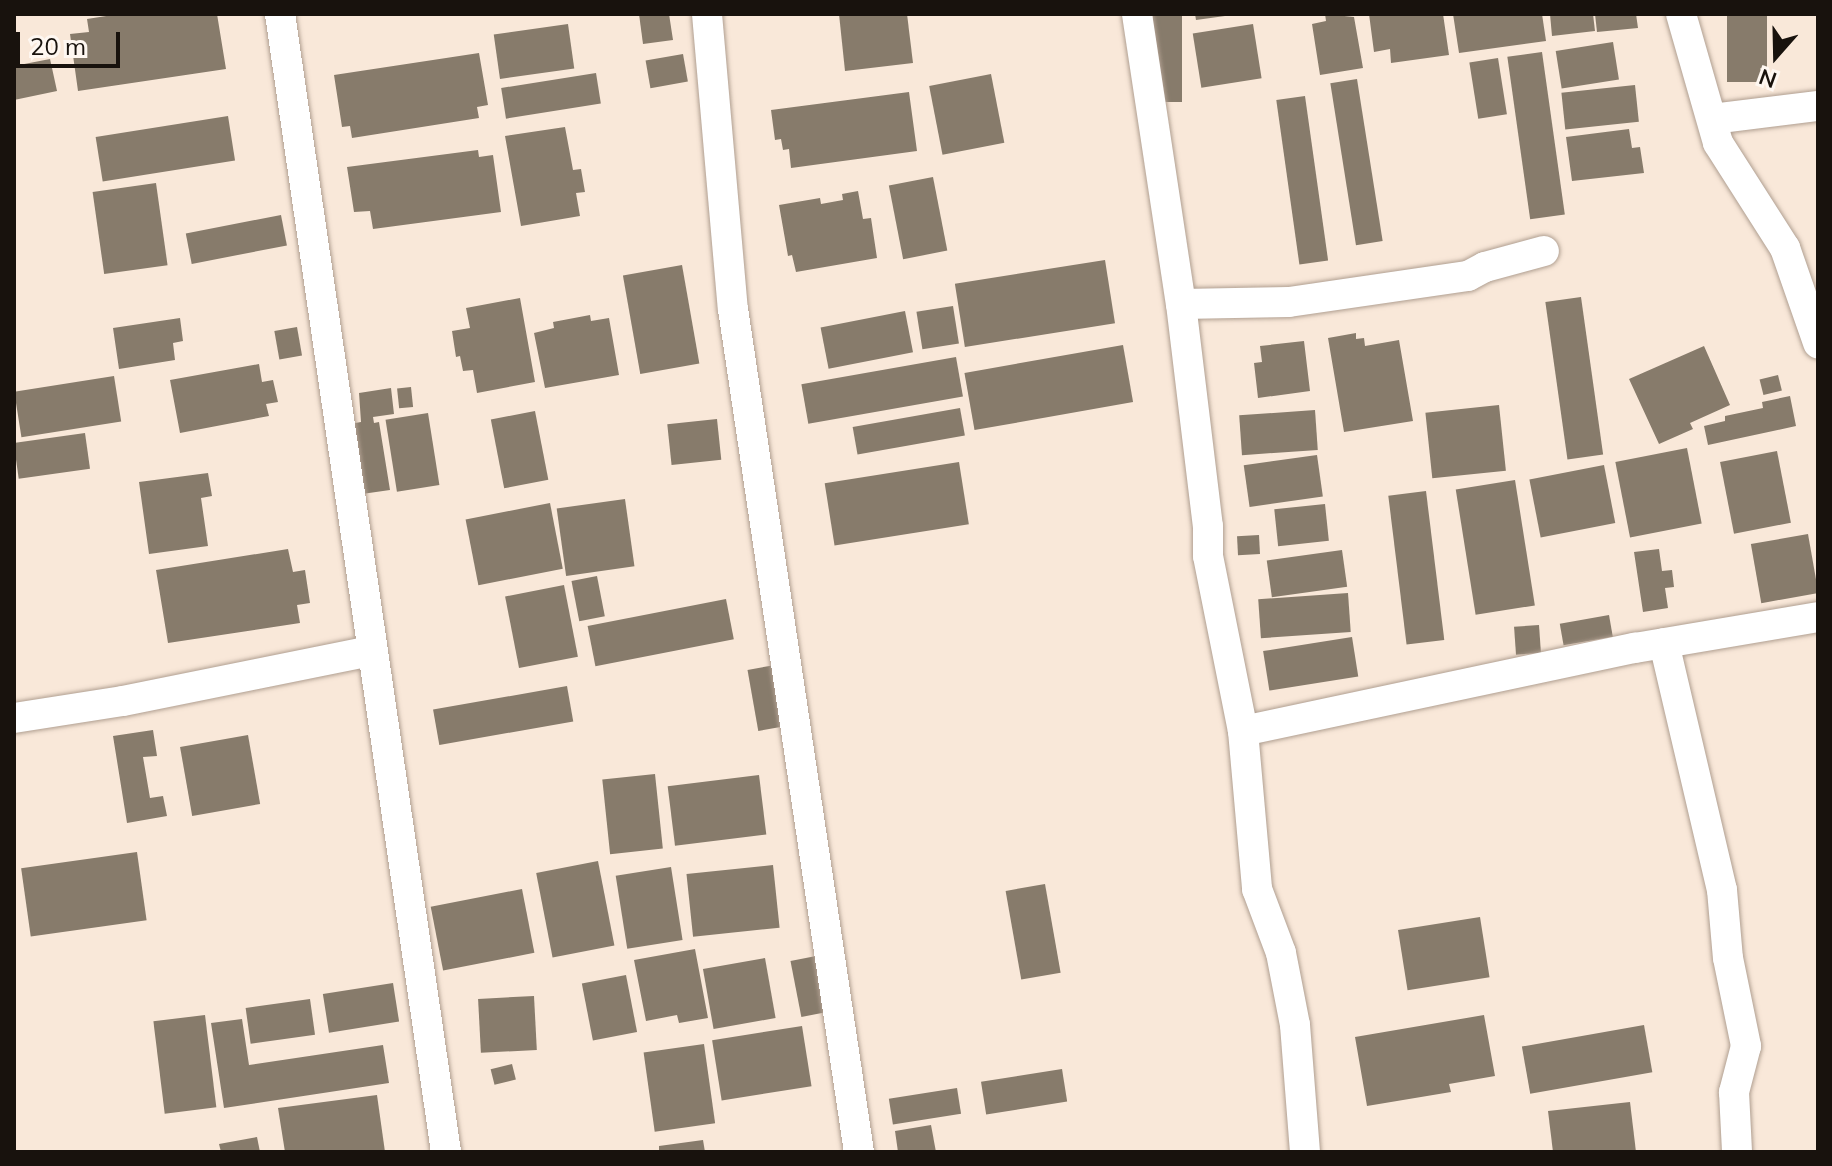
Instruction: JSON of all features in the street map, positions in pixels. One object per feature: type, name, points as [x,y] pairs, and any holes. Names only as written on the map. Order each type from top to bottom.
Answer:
[{"type":"street","points":[[280,14],[446,1152]]},
{"type":"street","points":[[707,14],[733,309],[859,1152]]},
{"type":"street","points":[[1137,14],[1181,304],[1208,526],[1208,556],[1243,731],[1257,889],[1281,953],[1295,1025],[1305,1152]]},
{"type":"street","points":[[1681,14],[1712,119],[1728,161],[1785,248],[1818,343]]},
{"type":"street","points":[[1712,119],[1818,106]]},
{"type":"street","points":[[1181,304],[1289,302],[1468,276],[1485,267],[1544,251]]},
{"type":"street","points":[[1243,731],[1664,643],[1818,617]]},
{"type":"street","points":[[1664,643],[1722,890],[1728,958],[1746,1046],[1734,1092],[1737,1152]]},
{"type":"street","points":[[14,718],[123,701],[372,651]]},
{"type":"building","points":[[119,14],[217,14],[226,69],[78,91],[70,34],[89,32],[87,19]]},
{"type":"building","points":[[639,14],[669,14],[673,40],[643,44]]},
{"type":"building","points":[[839,14],[907,14],[913,63],[845,71]]},
{"type":"building","points":[[1153,14],[1182,14],[1182,102],[1153,102]]},
{"type":"building","points":[[1195,14],[1225,14],[1225,16],[1196,20]]},
{"type":"building","points":[[1325,14],[1354,17],[1363,68],[1320,75],[1312,24],[1326,21]]},
{"type":"building","points":[[1369,14],[1443,14],[1449,55],[1391,63],[1390,49],[1374,52]]},
{"type":"building","points":[[1453,14],[1542,14],[1546,41],[1459,53]]},
{"type":"building","points":[[1550,14],[1593,14],[1595,31],[1552,36]]},
{"type":"building","points":[[1595,14],[1636,14],[1638,28],[1597,32]]},
{"type":"building","points":[[1727,14],[1767,14],[1767,82],[1727,82]]},
{"type":"building","points":[[568,24],[574,69],[500,79],[494,34]]},
{"type":"building","points":[[1253,24],[1262,78],[1201,88],[1193,34]]},
{"type":"building","points":[[1613,42],[1619,80],[1562,89],[1556,51]]},
{"type":"building","points":[[1542,52],[1565,214],[1530,219],[1507,57]]},
{"type":"building","points":[[479,53],[488,105],[477,107],[479,118],[352,138],[350,126],[342,127],[334,75]]},
{"type":"building","points":[[683,54],[688,82],[650,88],[646,61]]},
{"type":"building","points":[[1498,58],[1507,114],[1478,119],[1469,63]]},
{"type":"building","points":[[50,59],[57,91],[14,100],[14,66]]},
{"type":"building","points":[[596,73],[601,104],[506,119],[501,88]]},
{"type":"building","points":[[991,74],[1004,143],[943,155],[929,86]]},
{"type":"building","points":[[1357,79],[1383,241],[1356,245],[1330,83]]},
{"type":"building","points":[[1635,85],[1639,122],[1565,130],[1561,93]]},
{"type":"building","points":[[909,92],[917,151],[791,168],[789,149],[783,150],[781,139],[775,140],[771,110]]},
{"type":"building","points":[[1305,96],[1328,260],[1299,264],[1276,100]]},
{"type":"building","points":[[228,116],[235,160],[103,181],[96,137]]},
{"type":"building","points":[[565,127],[573,170],[581,169],[585,192],[576,193],[580,216],[521,226],[505,136]]},
{"type":"building","points":[[1629,129],[1632,148],[1640,147],[1644,173],[1572,181],[1566,137]]},
{"type":"building","points":[[478,150],[479,157],[493,155],[501,212],[373,229],[370,211],[354,212],[347,167]]},
{"type":"building","points":[[933,177],[947,251],[903,259],[889,186]]},
{"type":"building","points":[[156,183],[168,265],[104,274],[93,192]]},
{"type":"building","points":[[858,191],[863,219],[871,218],[877,258],[796,272],[792,255],[788,256],[779,205],[820,198],[821,204],[843,200],[842,194]]},
{"type":"building","points":[[281,215],[287,245],[192,264],[186,234]]},
{"type":"building","points":[[1105,260],[1115,323],[965,347],[955,284]]},
{"type":"building","points":[[682,265],[699,363],[640,374],[623,275]]},
{"type":"building","points":[[1581,297],[1603,454],[1567,459],[1545,302]]},
{"type":"building","points":[[520,298],[535,382],[477,393],[473,370],[463,371],[460,356],[456,357],[452,331],[470,328],[466,308]]},
{"type":"building","points":[[953,306],[959,344],[922,349],[916,312]]},
{"type":"building","points":[[905,311],[913,352],[829,369],[821,327]]},
{"type":"building","points":[[590,315],[591,321],[609,318],[619,375],[545,388],[534,333],[554,328],[553,322]]},
{"type":"building","points":[[180,318],[183,341],[173,343],[175,360],[119,369],[113,328]]},
{"type":"building","points":[[297,327],[302,356],[279,360],[274,331]]},
{"type":"building","points":[[1356,333],[1356,339],[1364,338],[1365,346],[1399,340],[1413,421],[1344,432],[1328,338]]},
{"type":"building","points":[[1304,341],[1310,391],[1258,398],[1254,363],[1262,362],[1260,346]]},
{"type":"building","points":[[1123,345],[1133,402],[975,430],[964,373]]},
{"type":"building","points":[[1704,346],[1730,405],[1690,423],[1693,429],[1659,444],[1629,379]]},
{"type":"building","points":[[956,357],[963,396],[808,424],[801,384]]},
{"type":"building","points":[[259,364],[262,382],[273,380],[278,402],[266,404],[269,416],[180,433],[170,380]]},
{"type":"building","points":[[1778,375],[1782,391],[1763,395],[1760,380]]},
{"type":"building","points":[[114,376],[121,421],[21,437],[14,392]]},
{"type":"building","points":[[411,387],[413,407],[399,408],[397,388]]},
{"type":"building","points":[[391,388],[394,414],[373,417],[374,423],[379,422],[390,490],[362,494],[350,424],[361,422],[359,393]]},
{"type":"building","points":[[1790,396],[1796,426],[1708,445],[1704,426],[1725,421],[1725,416],[1763,408],[1762,402]]},
{"type":"building","points":[[1499,405],[1506,471],[1432,478],[1425,413]]},
{"type":"building","points":[[960,408],[965,436],[858,455],[853,427]]},
{"type":"building","points":[[1315,410],[1318,450],[1242,455],[1239,415]]},
{"type":"building","points":[[535,411],[548,480],[504,488],[491,420]]},
{"type":"building","points":[[428,413],[439,485],[397,492],[386,420]]},
{"type":"building","points":[[717,419],[721,460],[672,465],[667,424]]},
{"type":"building","points":[[85,433],[90,469],[19,479],[14,443]]},
{"type":"building","points":[[1687,448],[1702,524],[1630,538],[1615,462]]},
{"type":"building","points":[[1777,451],[1791,523],[1734,534],[1720,462]]},
{"type":"building","points":[[1317,455],[1323,497],[1250,507],[1244,465]]},
{"type":"building","points":[[959,462],[969,524],[835,545],[825,483]]},
{"type":"building","points":[[1604,465],[1615,523],[1541,537],[1529,480]]},
{"type":"building","points":[[208,473],[212,496],[201,498],[208,546],[149,554],[139,482]]},
{"type":"building","points":[[1515,480],[1535,605],[1476,615],[1456,489]]},
{"type":"building","points":[[1426,491],[1444,640],[1407,645],[1388,496]]},
{"type":"building","points":[[625,499],[634,566],[566,576],[557,509]]},
{"type":"building","points":[[550,503],[563,569],[478,585],[466,519]]},
{"type":"building","points":[[1325,504],[1329,541],[1278,546],[1274,509]]},
{"type":"building","points":[[1808,534],[1818,593],[1761,603],[1751,544]]},
{"type":"building","points":[[1259,535],[1260,554],[1238,555],[1237,536]]},
{"type":"building","points":[[288,549],[293,572],[305,570],[310,603],[297,605],[300,623],[168,643],[156,570]]},
{"type":"building","points":[[1659,549],[1662,571],[1672,570],[1674,587],[1665,588],[1668,608],[1643,612],[1634,552]]},
{"type":"building","points":[[1342,550],[1347,587],[1272,597],[1267,561]]},
{"type":"building","points":[[597,576],[605,616],[579,621],[571,581]]},
{"type":"building","points":[[564,585],[578,657],[519,668],[505,596]]},
{"type":"building","points":[[1348,593],[1351,632],[1261,638],[1258,599]]},
{"type":"building","points":[[726,599],[734,639],[595,666],[588,626]]},
{"type":"building","points":[[1609,615],[1613,637],[1564,645],[1560,624]]},
{"type":"building","points":[[1539,625],[1541,653],[1516,655],[1514,627]]},
{"type":"building","points":[[1352,637],[1358,677],[1269,691],[1263,651]]},
{"type":"building","points":[[781,664],[792,725],[758,731],[748,670]]},
{"type":"building","points":[[567,686],[573,721],[439,745],[433,710]]},
{"type":"building","points":[[153,730],[157,756],[143,757],[150,798],[163,796],[167,816],[127,823],[113,736]]},
{"type":"building","points":[[248,735],[260,804],[192,816],[180,747]]},
{"type":"building","points":[[655,774],[663,849],[610,854],[602,780]]},
{"type":"building","points":[[759,775],[766,835],[675,846],[668,786]]},
{"type":"building","points":[[137,852],[147,920],[31,937],[21,868]]},
{"type":"building","points":[[598,861],[614,945],[553,957],[536,873]]},
{"type":"building","points":[[773,865],[780,928],[693,937],[686,874]]},
{"type":"building","points":[[671,867],[683,940],[627,949],[616,876]]},
{"type":"building","points":[[1045,884],[1061,973],[1021,980],[1006,891]]},
{"type":"building","points":[[522,889],[534,953],[443,971],[431,907]]},
{"type":"building","points":[[1480,917],[1490,977],[1408,990],[1398,930]]},
{"type":"building","points":[[695,949],[708,1018],[679,1023],[677,1015],[646,1021],[634,960]]},
{"type":"building","points":[[816,956],[827,1012],[801,1017],[790,961]]},
{"type":"building","points":[[765,958],[776,1018],[714,1029],[703,969]]},
{"type":"building","points":[[626,975],[637,1032],[593,1041],[582,984]]},
{"type":"building","points":[[393,983],[399,1022],[329,1033],[323,994]]},
{"type":"building","points":[[534,996],[537,1050],[481,1053],[478,999]]},
{"type":"building","points":[[310,999],[315,1035],[251,1044],[246,1008]]},
{"type":"building","points":[[205,1015],[216,1107],[165,1114],[153,1021]]},
{"type":"building","points":[[1484,1015],[1495,1076],[1449,1084],[1451,1092],[1367,1106],[1355,1037]]},
{"type":"building","points":[[242,1019],[249,1065],[383,1045],[389,1083],[224,1108],[211,1023]]},
{"type":"building","points":[[1644,1025],[1652,1072],[1530,1094],[1522,1047]]},
{"type":"building","points":[[802,1026],[812,1086],[722,1100],[712,1040]]},
{"type":"building","points":[[704,1044],[715,1123],[655,1132],[644,1052]]},
{"type":"building","points":[[512,1064],[516,1080],[495,1085],[491,1069]]},
{"type":"building","points":[[1062,1069],[1067,1102],[986,1114],[981,1082]]},
{"type":"building","points":[[957,1088],[961,1114],[893,1124],[889,1099]]},
{"type":"building","points":[[377,1095],[385,1152],[285,1152],[278,1108]]},
{"type":"building","points":[[1630,1102],[1636,1152],[1553,1152],[1548,1111]]},
{"type":"building","points":[[931,1125],[936,1152],[898,1152],[895,1131]]},
{"type":"building","points":[[257,1137],[260,1152],[221,1152],[219,1144]]},
{"type":"building","points":[[703,1140],[705,1152],[659,1152],[659,1146]]}]
